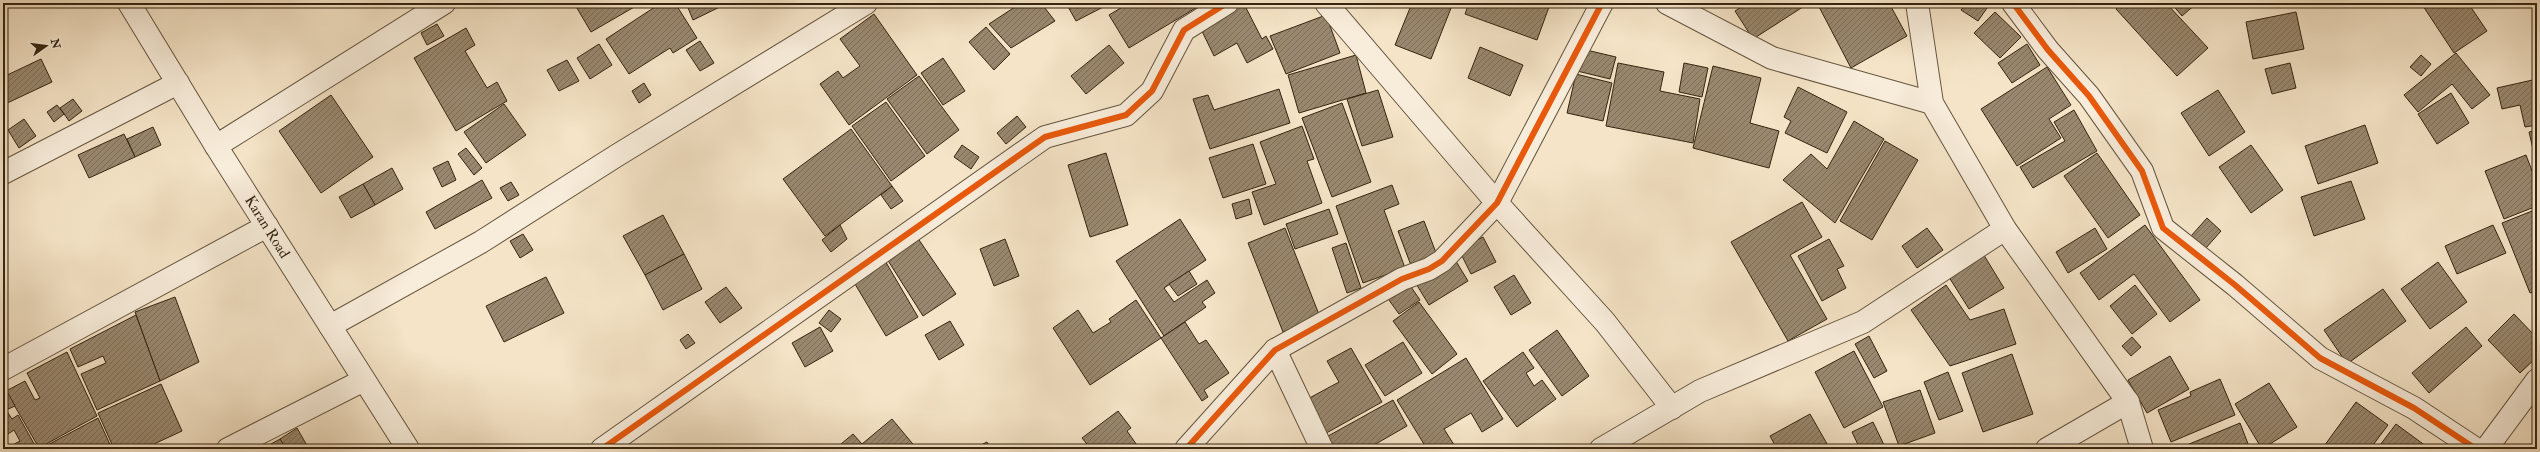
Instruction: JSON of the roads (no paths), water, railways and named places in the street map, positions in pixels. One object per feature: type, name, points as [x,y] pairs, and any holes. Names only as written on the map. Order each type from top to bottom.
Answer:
[{"type":"street","name":"Karan Road","points":[[129,3],[216,146],[408,449]]},
{"type":"street","points":[[216,146],[444,3]]},
{"type":"street","points":[[330,326],[481,242],[616,156],[866,3]]},
{"type":"street","points":[[602,449],[1045,137],[1126,115],[1152,91],[1184,30],[1227,3]]},
{"type":"street","points":[[1326,3],[1497,203],[1605,322],[1672,408]]},
{"type":"street","points":[[1186,449],[1275,350],[1402,279],[1429,269],[1442,261],[1497,203],[1602,3]]},
{"type":"street","points":[[1667,3],[1772,58],[1932,103]]},
{"type":"street","points":[[1917,3],[1932,103],[2005,229],[2128,402],[2142,449]]},
{"type":"street","points":[[2013,3],[2048,50],[2089,96],[2142,171],[2163,228],[2235,285],[2320,358],[2414,408],[2476,449]]},
{"type":"street","points":[[3,173],[178,83]]},
{"type":"street","points":[[3,369],[267,226]]},
{"type":"street","points":[[1601,449],[1700,391],[1863,322],[2005,229]]},
{"type":"street","points":[[1275,350],[1322,449]]},
{"type":"street","points":[[228,449],[364,380]]},
{"type":"street","points":[[2486,449],[2537,380]]},
{"type":"street","points":[[2047,449],[2128,402]]}]
